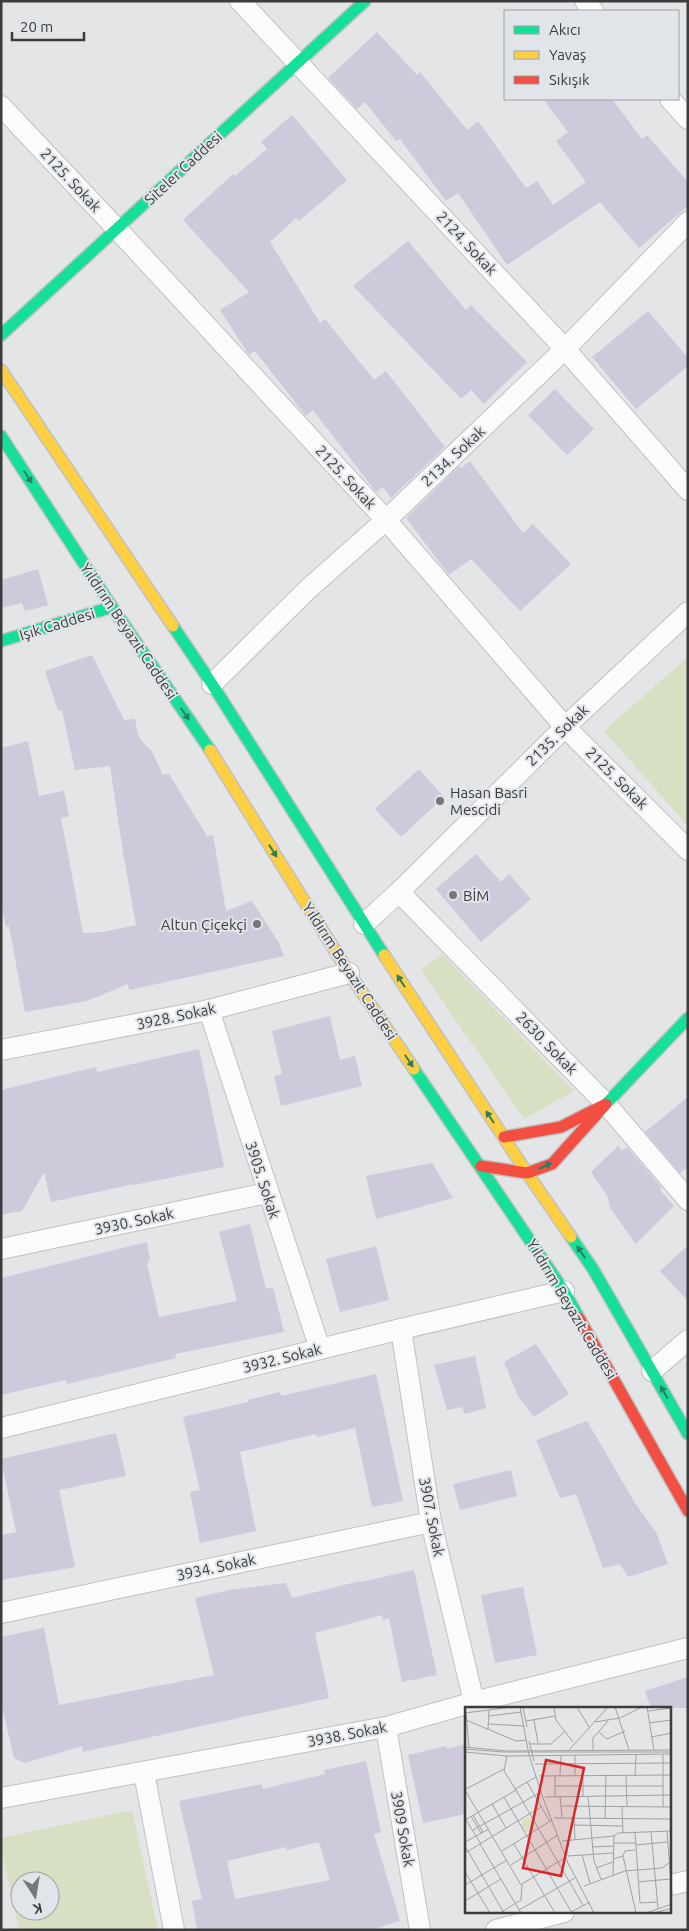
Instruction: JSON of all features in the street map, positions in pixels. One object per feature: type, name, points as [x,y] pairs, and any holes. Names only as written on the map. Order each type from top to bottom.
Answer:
[{"type":"main road","name":"Siteler Caddesi","points":[[1,335],[365,1]]},
{"type":"main road","points":[[1,370],[212,684],[364,924],[527,1173],[593,1268],[688,1434]]},
{"type":"main road","name":"Yıldırım Beyazıt Caddesi","points":[[1,436],[112,607],[218,762],[349,973],[564,1291],[688,1511]]},
{"type":"main road","name":"Işık Caddesi","points":[[1,641],[112,607]]},
{"type":"main road","points":[[481,1166],[527,1173],[552,1164],[688,1018]]},
{"type":"main road","points":[[504,1138],[561,1127],[606,1104]]},
{"type":"street","name":"2124. Sokak","points":[[240,1],[566,349],[688,490]]},
{"type":"street","points":[[671,100],[688,119]]},
{"type":"street","name":"2125. Sokak","points":[[1,106],[386,520],[565,726],[688,850]]},
{"type":"street","name":"2134. Sokak","points":[[212,684],[307,590],[386,520],[566,349],[688,222]]},
{"type":"street","name":"2135. Sokak","points":[[364,924],[399,892],[565,726],[688,612]]},
{"type":"street","name":"2630. Sokak","points":[[399,892],[606,1104],[688,1200]]},
{"type":"street","name":"3928. Sokak","points":[[1,1050],[208,1010],[349,973]]},
{"type":"street","name":"3905. Sokak","points":[[208,1010],[320,1349]]},
{"type":"street","name":"3930. Sokak","points":[[1,1249],[267,1193]]},
{"type":"street","name":"3932. Sokak","points":[[1,1428],[401,1328],[564,1291]]},
{"type":"street","name":"3907. Sokak","points":[[401,1328],[431,1522],[474,1702]]},
{"type":"street","points":[[652,1371],[688,1340]]},
{"type":"street","name":"3934. Sokak","points":[[1,1613],[431,1522]]},
{"type":"street","name":"3938. Sokak","points":[[1,1798],[386,1727],[474,1702],[688,1648]]},
{"type":"street","name":"3909 Sokak","points":[[386,1727],[420,1930]]},
{"type":"street","points":[[144,1773],[174,1930]]},
{"type":"street","points":[[672,1885],[688,1881]]},
{"type":"street","points":[[496,1930],[556,1914]]},
{"type":"green space","points":[[688,657],[688,826],[604,731]]},
{"type":"green space","points":[[442,954],[574,1091],[524,1119],[421,970]]},
{"type":"green space","points":[[132,1810],[158,1930],[19,1930],[17,1921],[60,1921],[60,1871],[10,1871],[10,1890],[1,1849],[1,1838]]},
{"type":"building","points":[[377,32],[417,75],[420,72],[467,130],[478,121],[526,188],[537,181],[553,205],[586,182],[556,141],[568,132],[544,100],[613,100],[642,139],[647,135],[688,182],[688,206],[639,248],[600,202],[507,265],[458,193],[446,201],[400,139],[396,141],[365,102],[357,109],[328,78]]},
{"type":"building","points":[[292,115],[347,180],[299,221],[296,218],[270,242],[320,323],[325,319],[374,380],[386,371],[445,447],[391,498],[383,487],[376,492],[313,410],[306,416],[255,351],[249,355],[220,310],[249,292],[183,220],[233,174],[235,176],[267,149],[261,142]]},
{"type":"building","points":[[408,241],[466,310],[471,305],[527,362],[484,404],[471,390],[461,399],[353,286]]},
{"type":"building","points":[[648,311],[688,358],[688,366],[636,409],[592,357]]},
{"type":"building","points":[[555,389],[594,429],[567,455],[528,415]]},
{"type":"building","points":[[470,461],[523,533],[533,524],[571,564],[520,611],[471,559],[449,575],[406,518],[459,466],[461,468]]},
{"type":"building","points":[[38,569],[48,605],[25,611],[22,603],[1,608],[1,580]]},
{"type":"building","points":[[92,655],[124,720],[135,719],[138,735],[151,750],[163,775],[169,774],[207,836],[213,835],[226,911],[252,901],[279,943],[284,956],[129,990],[128,984],[87,1001],[25,1012],[9,926],[6,927],[1,903],[1,748],[28,741],[39,796],[64,791],[69,816],[61,818],[83,933],[103,932],[136,925],[110,766],[75,770],[62,710],[58,711],[45,671]]},
{"type":"building","points":[[419,769],[444,797],[401,837],[375,809]]},
{"type":"building","points":[[476,854],[501,882],[509,874],[531,899],[481,942],[436,889]]},
{"type":"building","points":[[330,1016],[340,1060],[355,1056],[362,1086],[281,1106],[274,1076],[282,1074],[272,1031]]},
{"type":"building","points":[[199,1049],[224,1167],[51,1202],[44,1172],[22,1211],[1,1215],[1,1090],[96,1067],[97,1072]]},
{"type":"building","points":[[688,1097],[688,1167],[680,1173],[645,1132]]},
{"type":"building","points":[[618,1146],[622,1151],[627,1147],[662,1188],[660,1190],[674,1206],[636,1244],[610,1208],[608,1197],[591,1172]]},
{"type":"building","points":[[432,1163],[453,1198],[376,1219],[366,1176]]},
{"type":"building","points":[[250,1224],[266,1289],[273,1287],[284,1332],[175,1354],[176,1358],[67,1384],[66,1380],[1,1395],[1,1278],[147,1242],[150,1259],[147,1264],[159,1317],[237,1301],[219,1232]]},
{"type":"building","points":[[688,1245],[688,1301],[660,1271]]},
{"type":"building","points":[[376,1246],[389,1300],[340,1312],[326,1259]]},
{"type":"building","points":[[536,1344],[569,1394],[534,1417],[518,1396],[504,1362]]},
{"type":"building","points":[[475,1356],[486,1408],[465,1414],[462,1407],[447,1410],[434,1365]]},
{"type":"building","points":[[376,1374],[403,1501],[372,1507],[355,1428],[317,1437],[316,1434],[240,1452],[256,1531],[200,1543],[190,1492],[200,1490],[183,1417],[248,1402],[248,1400],[280,1392],[281,1396]]},
{"type":"building","points":[[587,1421],[635,1503],[657,1534],[668,1564],[628,1577],[620,1564],[603,1568],[576,1494],[560,1498],[536,1440]]},
{"type":"building","points":[[116,1433],[126,1476],[59,1490],[75,1567],[1,1580],[1,1535],[16,1532],[1,1459]]},
{"type":"building","points":[[511,1470],[517,1496],[460,1510],[453,1484]]},
{"type":"building","points":[[414,1570],[437,1675],[402,1682],[389,1618],[383,1620],[382,1615],[315,1633],[329,1698],[83,1752],[82,1746],[25,1763],[14,1758],[1,1702],[1,1637],[44,1628],[59,1705],[214,1675],[195,1598],[229,1590],[286,1583],[292,1598]]},
{"type":"building","points":[[523,1587],[537,1655],[495,1663],[481,1595]]},
{"type":"building","points":[[688,1677],[688,1708],[651,1707],[645,1691]]},
{"type":"building","points":[[465,1744],[465,1814],[423,1823],[408,1755],[446,1746],[447,1749]]},
{"type":"building","points":[[366,1761],[381,1832],[374,1834],[400,1921],[370,1930],[197,1930],[192,1901],[202,1899],[179,1801],[262,1784],[263,1789],[325,1774],[324,1770]],"holes":[[[319,1842],[330,1880],[235,1899],[227,1861],[286,1847],[287,1850]]]},
{"type":"traffic: fast","points":[[1,335],[365,1]]},
{"type":"traffic: fast","points":[[1,436],[112,607],[210,750]]},
{"type":"traffic: fast","points":[[1,641],[112,607]]},
{"type":"traffic: fast","points":[[173,626],[212,684],[384,955]]},
{"type":"traffic: fast","points":[[606,1104],[688,1018]]},
{"type":"traffic: fast","points":[[414,1069],[564,1291],[579,1318]]},
{"type":"traffic: fast","points":[[571,1237],[593,1269],[688,1434]]},
{"type":"traffic: slow","points":[[1,370],[173,626]]},
{"type":"traffic: slow","points":[[210,750],[349,973],[414,1069]]},
{"type":"traffic: slow","points":[[384,955],[571,1237]]},
{"type":"traffic: jam","points":[[481,1166],[527,1173],[552,1164],[606,1104],[561,1127],[504,1137]]},
{"type":"traffic: jam","points":[[579,1318],[688,1511]]},
{"type":"place","name":"Hasan Basri Mescidi","points":[[440,801]]},
{"type":"place","name":"BİM","points":[[453,895]]},
{"type":"place","name":"Altun Çiçekçi","points":[[257,924]]}]
